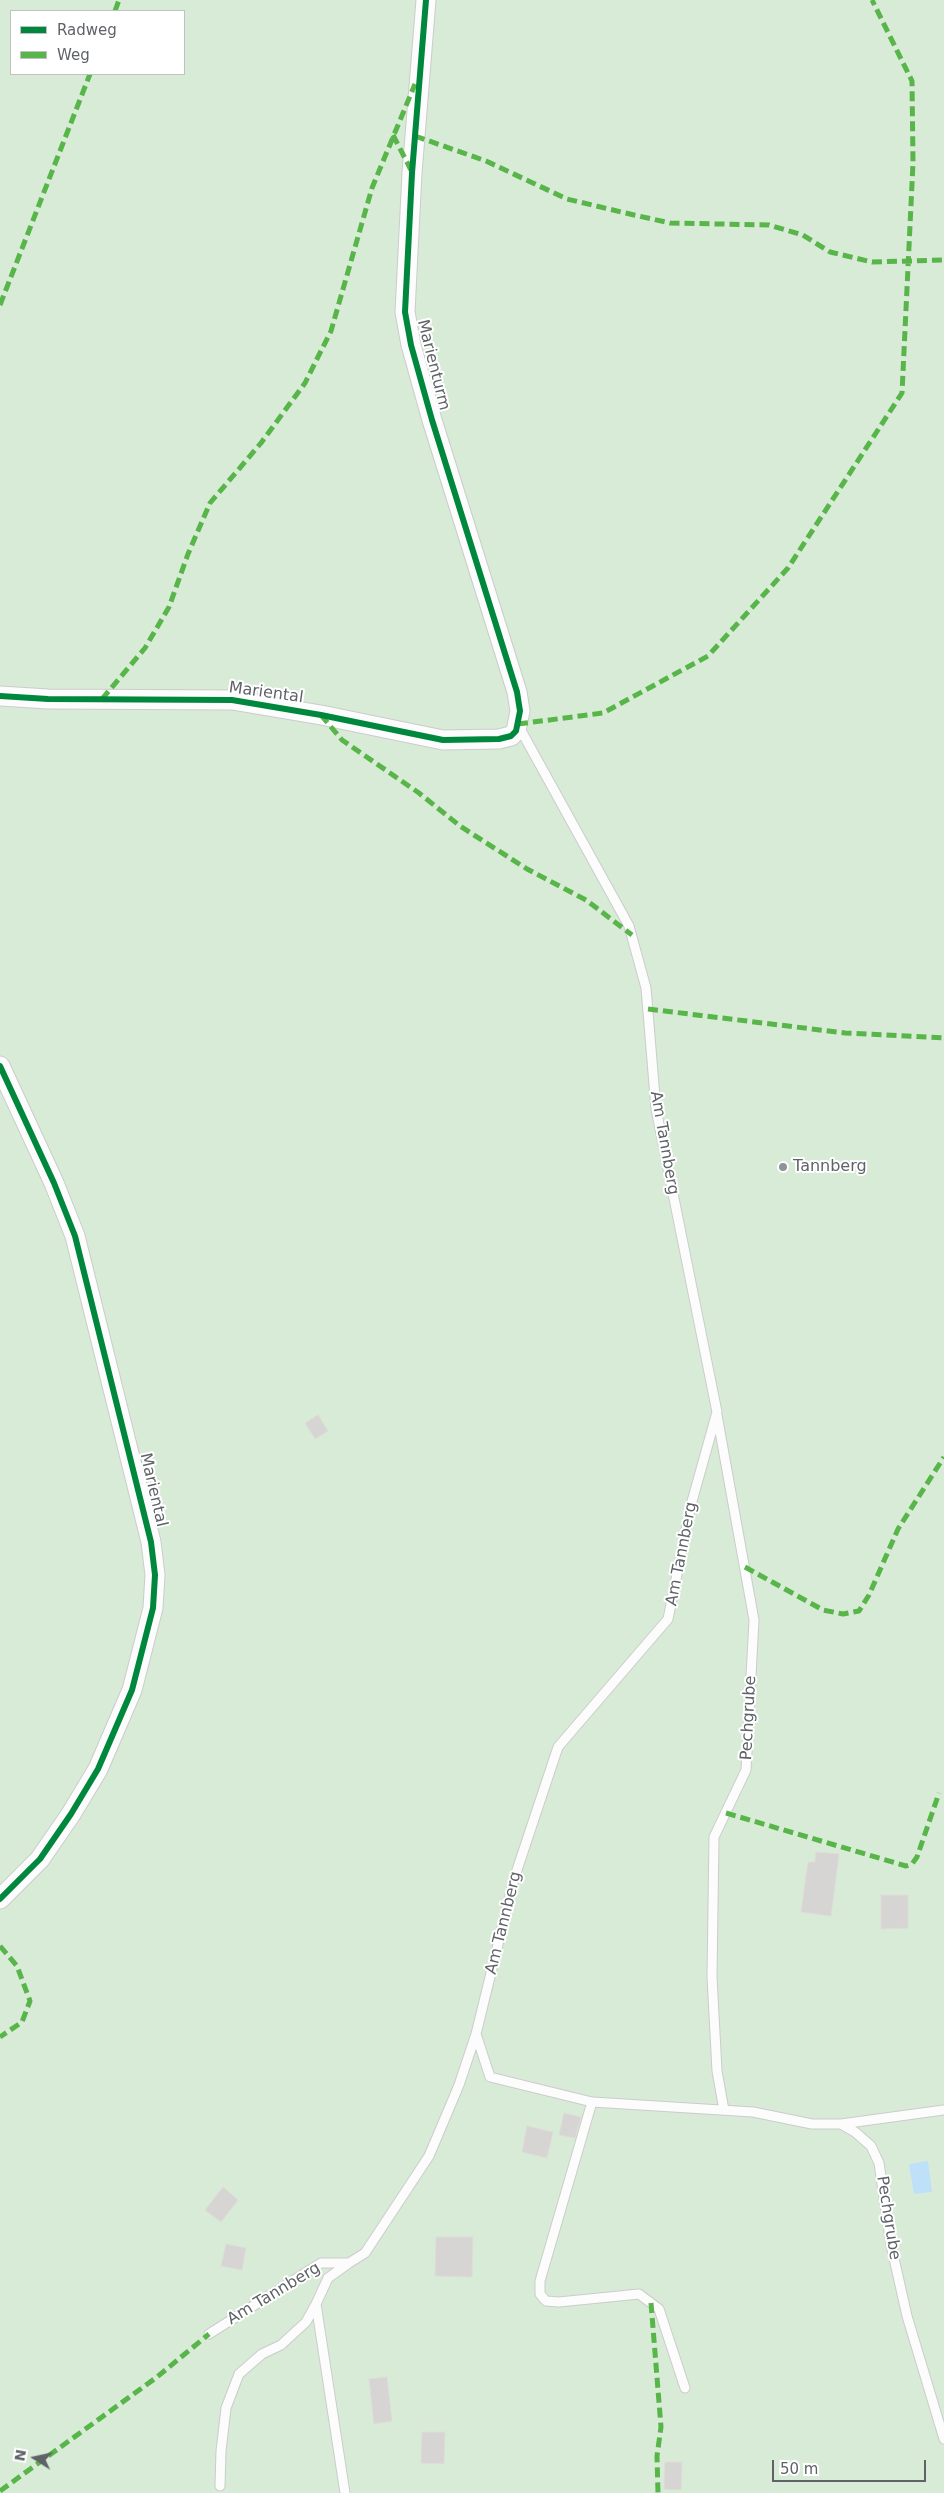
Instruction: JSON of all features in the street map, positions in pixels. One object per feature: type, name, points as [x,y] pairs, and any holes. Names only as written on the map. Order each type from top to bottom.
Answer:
[{"type":"street","name":"Marienturm","points":[[426,0],[412,182],[405,312],[432,420],[518,692],[518,724]]},
{"type":"street","name":"Mariental","points":[[0,696],[48,699],[232,700],[321,715],[444,740],[499,739],[511,736],[518,724]]},
{"type":"street","name":"Mariental","points":[[0,1066],[54,1183],[75,1236],[149,1532],[155,1576],[153,1608],[132,1690],[98,1769],[71,1814],[40,1858],[0,1899]]},
{"type":"lane","name":"Am Tannberg","points":[[209,2334],[321,2263],[349,2263],[365,2253],[429,2156],[459,2085],[476,2034],[514,1879],[558,1747],[668,1619],[691,1505],[717,1412],[656,1109],[646,988],[629,926],[518,724]]},
{"type":"lane","name":"Pechgrube","points":[[717,1412],[754,1620],[746,1770],[714,1837],[712,1977],[717,2071],[724,2110]]},
{"type":"lane","points":[[476,2034],[490,2077],[592,2102],[753,2112],[812,2124],[840,2124],[944,2110]]},
{"type":"lane","points":[[592,2102],[540,2281],[540,2294],[546,2301],[559,2302],[639,2294],[659,2309],[685,2388]]},
{"type":"lane","name":"Pechgrube","points":[[840,2124],[855,2132],[871,2146],[879,2163],[891,2245],[907,2316],[944,2439]]},
{"type":"lane","points":[[220,2486],[221,2451],[226,2408],[239,2374],[262,2354],[280,2345],[306,2322],[328,2278],[349,2263]]},
{"type":"lane","points":[[316,2304],[344,2493]]},
{"type":"green space","points":[[0,0],[944,0],[944,2493],[0,2493]]},
{"type":"water","points":[[928,2161],[932,2192],[914,2194],[909,2164]]},
{"type":"building","points":[[318,1415],[328,1431],[315,1439],[305,1423]]},
{"type":"building","points":[[816,1852],[839,1854],[831,1916],[801,1912],[808,1862],[815,1862]]},
{"type":"building","points":[[881,1895],[908,1895],[908,1928],[881,1929]]},
{"type":"building","points":[[564,2113],[581,2117],[575,2138],[559,2135]]},
{"type":"building","points":[[527,2126],[553,2132],[547,2158],[522,2152]]},
{"type":"building","points":[[223,2187],[238,2200],[221,2222],[205,2210]]},
{"type":"building","points":[[436,2237],[473,2237],[472,2277],[435,2276]]},
{"type":"building","points":[[226,2244],[246,2248],[242,2270],[221,2266]]},
{"type":"building","points":[[387,2377],[392,2421],[374,2424],[369,2379]]},
{"type":"building","points":[[422,2432],[445,2432],[444,2464],[421,2463]]},
{"type":"building","points":[[665,2462],[682,2462],[681,2490],[664,2489]]},
{"type":"marked path","points":[[115,10],[119,0]]},
{"type":"marked path","points":[[518,724],[603,713],[708,656],[788,568],[902,393],[913,163],[912,81],[872,0]]},
{"type":"marked path","points":[[0,305],[90,75]]},
{"type":"marked path","points":[[102,699],[145,648],[169,607],[188,554],[210,503],[261,443],[305,383],[331,331],[372,188],[415,84]]},
{"type":"marked path","points":[[393,135],[411,170]]},
{"type":"marked path","points":[[415,136],[486,161],[567,199],[634,215],[670,223],[769,225],[803,235],[830,252],[872,262],[944,260]]},
{"type":"marked path","points":[[321,715],[342,740],[419,793],[460,826],[527,869],[586,900],[632,935]]},
{"type":"marked path","points":[[648,1009],[845,1033],[944,1038]]},
{"type":"marked path","points":[[745,1567],[823,1610],[843,1614],[859,1611],[869,1595],[898,1529],[944,1457]]},
{"type":"marked path","points":[[726,1813],[906,1866],[912,1864],[917,1857],[939,1793]]},
{"type":"marked path","points":[[0,1946],[17,1966],[30,2001],[22,2022],[0,2037]]},
{"type":"marked path","points":[[651,2303],[661,2427],[657,2456],[658,2493]]},
{"type":"marked path","points":[[0,2491],[157,2377],[209,2334]]},
{"type":"cycle path","points":[[0,696],[48,699],[232,700],[321,715],[443,740],[499,739],[511,736],[516,731],[520,711],[517,692],[432,420],[411,345],[405,312],[412,173],[426,0]]},
{"type":"cycle path","points":[[0,1066],[54,1183],[75,1236],[151,1542],[155,1575],[153,1608],[132,1690],[98,1769],[71,1814],[40,1859],[0,1899]]},
{"type":"place","name":"Tannberg","points":[[783,1167]]}]
